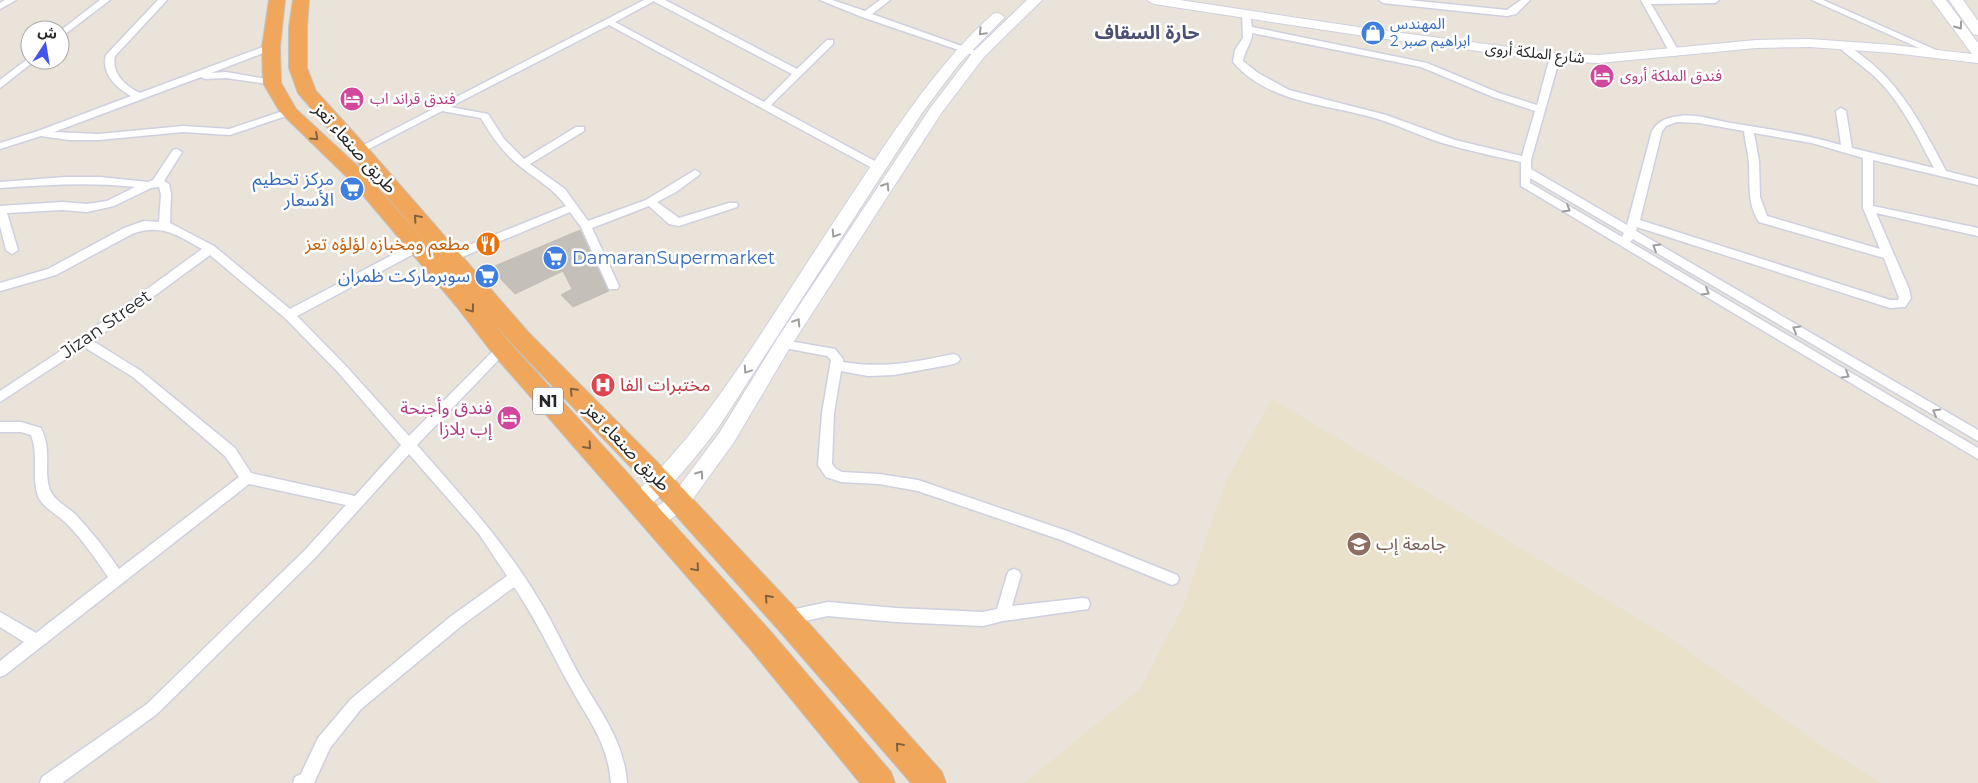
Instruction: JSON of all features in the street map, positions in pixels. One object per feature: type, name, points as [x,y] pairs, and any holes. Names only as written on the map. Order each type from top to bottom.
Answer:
[{"type":"highway","name":"طريق صنعاء تعز","points":[[277,0],[272,39],[272,83],[288,112],[358,177],[465,301],[502,349],[761,641],[880,783]]},
{"type":"highway","name":"طريق صنعاء تعز","points":[[301,0],[298,27],[298,68],[306,93],[359,150],[522,338],[680,501],[931,783]]},
{"type":"highway","points":[[272,39],[298,27]]},
{"type":"street","points":[[0,6],[12,0]]},
{"type":"street","points":[[70,27],[106,0]]},
{"type":"street","points":[[138,96],[121,86],[109,67],[109,60],[111,55],[163,0]]},
{"type":"street","points":[[359,150],[652,0]]},
{"type":"street","points":[[658,0],[798,73]]},
{"type":"street","points":[[824,0],[972,52]]},
{"type":"street","points":[[865,15],[886,0]]},
{"type":"street","points":[[646,511],[680,501],[727,437],[783,344],[992,21],[1018,0]]},
{"type":"street","points":[[646,511],[662,483],[698,441],[721,409],[921,103],[972,52],[1035,0]]},
{"type":"street","name":"شارع الملكة أروى","points":[[1154,0],[1555,58],[1599,59],[1672,49],[1722,39],[1782,35],[1916,44],[1977,52]]},
{"type":"street","name":"شارع الملكة أروى","points":[[1193,0],[1540,50],[1595,52],[1810,43],[1940,54],[1977,52]]},
{"type":"street","points":[[1383,0],[1507,13],[1513,12],[1526,0]]},
{"type":"street","points":[[1672,49],[1646,1],[1715,0]]},
{"type":"street","points":[[1816,0],[1940,54]]},
{"type":"street","points":[[1939,0],[1977,52]]},
{"type":"street","points":[[1956,0],[1978,31]]},
{"type":"street","points":[[1246,14],[1248,38],[1240,50],[1238,62],[1249,72],[1279,92],[1303,100],[1380,116],[1406,124],[1450,142],[1526,165],[1978,436]]},
{"type":"street","points":[[609,22],[878,168]]},
{"type":"street","points":[[1248,29],[1424,65],[1496,95],[1541,110]]},
{"type":"street","points":[[0,146],[42,133],[186,79],[272,39]]},
{"type":"street","points":[[764,106],[830,42]]},
{"type":"street","points":[[1842,46],[1869,66],[1888,85],[1921,135],[1942,174]]},
{"type":"street","points":[[1555,58],[1526,165],[1525,184],[1977,449]]},
{"type":"street","points":[[0,85],[20,68]]},
{"type":"street","points":[[186,79],[226,75],[272,83]]},
{"type":"street","points":[[440,108],[485,116],[500,141],[523,164],[561,191],[586,226],[613,286]]},
{"type":"street","points":[[1841,111],[1847,150]]},
{"type":"street","points":[[42,133],[69,137],[125,135],[184,129],[230,132],[288,112]]},
{"type":"street","points":[[1625,244],[1632,227],[1657,131],[1662,124],[1676,119],[1699,120],[1813,140],[1868,156],[1978,182]]},
{"type":"street","points":[[1748,128],[1754,161],[1755,196],[1759,213],[1764,219],[1779,225],[1888,255]]},
{"type":"street","points":[[523,164],[580,129]]},
{"type":"street","points":[[12,250],[0,210],[62,206],[87,208],[110,204],[152,184],[176,152]]},
{"type":"street","points":[[1632,227],[1890,304],[1901,304],[1905,298],[1903,289],[1868,208],[1868,156]]},
{"type":"street","points":[[586,226],[650,202],[672,190],[695,173]]},
{"type":"street","points":[[0,185],[75,180],[164,184],[166,194],[164,226]]},
{"type":"street","points":[[650,202],[673,221],[679,222],[733,205]]},
{"type":"street","points":[[451,257],[572,207]]},
{"type":"street","points":[[1868,208],[1978,232]]},
{"type":"street","points":[[0,287],[52,272],[128,230],[144,225],[171,227],[210,249],[289,315],[341,368],[484,530],[534,604],[577,685],[608,734],[618,769],[619,783]]},
{"type":"street","points":[[289,315],[417,247]]},
{"type":"street","name":"Jizan Street","points":[[0,397],[84,341],[210,249]]},
{"type":"street","points":[[84,341],[137,374],[186,415],[230,452],[247,478],[358,502]]},
{"type":"street","points":[[783,344],[831,352],[837,359],[828,413],[825,465],[831,473],[841,477],[879,479],[918,486],[1065,536],[1172,579]]},
{"type":"street","points":[[48,783],[152,709],[310,554],[410,444],[502,349]]},
{"type":"street","points":[[836,366],[868,371],[894,370],[954,359]]},
{"type":"street","points":[[0,427],[21,427],[36,432],[41,444],[41,481],[45,496],[95,546],[117,578]]},
{"type":"street","points":[[0,670],[247,478]]},
{"type":"street","points":[[1003,614],[1014,575]]},
{"type":"street","points":[[306,782],[324,743],[356,704],[455,622],[516,577]]},
{"type":"street","points":[[786,618],[828,609],[896,615],[983,619],[1003,614],[1083,604]]},
{"type":"street","points":[[0,619],[35,641]]},
{"type":"shaded area","name":"جامعة إب","points":[[1272,399],[1670,638],[1823,747],[1882,783],[1024,783],[1140,689],[1183,607],[1226,481]]},
{"type":"building","name":"DamaranSupermarket","points":[[580,230],[609,291],[573,307],[561,295],[572,289],[563,271],[515,294],[490,268]]},
{"type":"place","name":"المهندس ابراهيم صبر 2","points":[[1373,33]]},
{"type":"place","name":"فندق الملكة أروى","points":[[1602,76]]},
{"type":"place","name":"فندق قراند اب","points":[[352,99]]},
{"type":"place","name":"مركز تحطيم الأسعار","points":[[352,189]]},
{"type":"place","name":"مطعم ومخبازه لؤلؤه تعز","points":[[488,244]]},
{"type":"place","name":"DamaranSupermarket","points":[[555,258]]},
{"type":"place","name":"سوبرماركت ظمران","points":[[487,276]]},
{"type":"place","name":"مختبرات الفا","points":[[603,385]]},
{"type":"place","name":"فندق وأجنحة إب بلازا","points":[[509,418]]},
{"type":"place","name":"جامعة إب","points":[[1359,544]]},
{"type":"district","name":"حارة السقاف","points":[[1147,32]]}]
